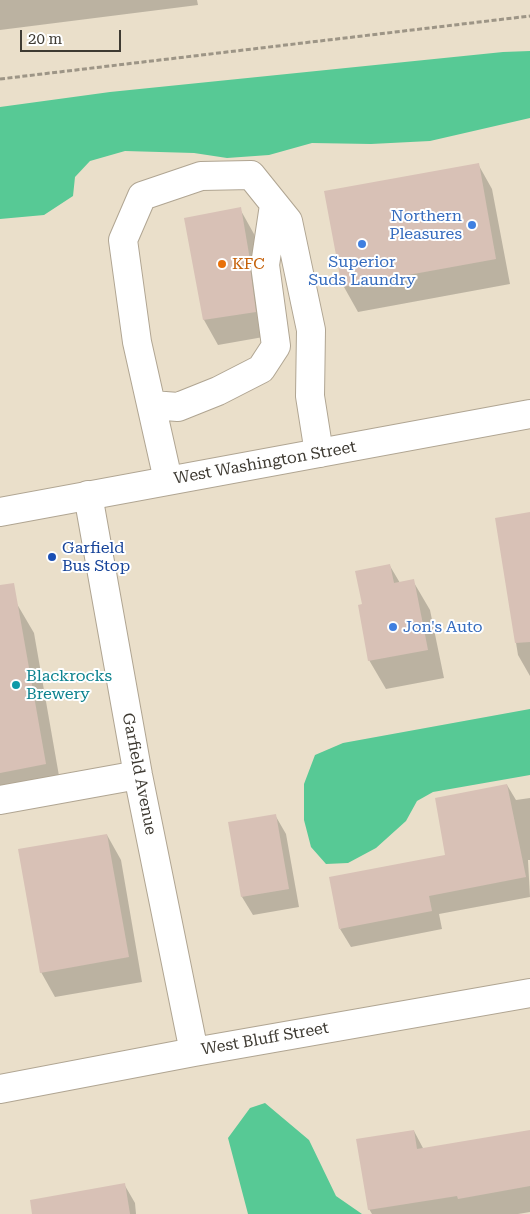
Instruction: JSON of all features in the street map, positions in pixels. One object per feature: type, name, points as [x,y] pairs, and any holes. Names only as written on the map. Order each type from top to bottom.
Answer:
[{"type":"street","points":[[168,480],[137,342],[123,240],[142,196],[201,176],[251,175],[288,221],[311,330],[310,396],[319,453]]},
{"type":"street","points":[[152,405],[178,407],[218,391],[261,369],[276,346],[265,265],[274,205]]},
{"type":"street","name":"West Washington Street","points":[[0,512],[530,414]]},
{"type":"street","name":"Garfield Avenue","points":[[88,495],[138,775],[194,1052]]},
{"type":"street","points":[[0,800],[138,775]]},
{"type":"street","name":"West Bluff Street","points":[[0,1089],[194,1052],[530,993]]},
{"type":"path","points":[[0,79],[530,16]]},
{"type":"green space","points":[[530,51],[530,118],[430,141],[371,144],[312,143],[269,155],[227,158],[194,153],[125,151],[90,161],[75,177],[73,196],[44,215],[0,219],[0,107],[110,92],[503,52]]},
{"type":"green space","points":[[530,709],[530,775],[433,792],[417,801],[406,821],[376,848],[348,863],[326,864],[311,847],[304,820],[304,784],[315,755],[343,743]]},
{"type":"green space","points":[[265,1103],[309,1140],[336,1196],[362,1214],[248,1214],[228,1138],[250,1108]]},
{"type":"building","points":[[479,163],[496,259],[342,287],[324,191]]},
{"type":"building","name":"KFC","points":[[241,207],[256,312],[203,320],[184,218]]},
{"type":"building","points":[[530,512],[530,642],[515,643],[495,518]]},
{"type":"building","name":"Jon's Auto","points":[[390,564],[394,583],[414,579],[428,650],[368,661],[358,605],[362,604],[355,571]]},
{"type":"building","name":"Blackrocks Brewery","points":[[14,583],[46,764],[0,773],[0,585]]},
{"type":"building","points":[[507,784],[526,877],[429,896],[432,911],[339,929],[329,877],[445,855],[435,798]]},
{"type":"building","points":[[276,814],[289,889],[241,897],[228,822]]},
{"type":"building","points":[[107,834],[129,957],[40,973],[18,849]]},
{"type":"building","points":[[414,1130],[417,1149],[530,1130],[530,1186],[458,1199],[457,1196],[368,1210],[356,1139]]},
{"type":"building","points":[[125,1183],[130,1214],[32,1214],[30,1200]]},
{"type":"place","name":"Northern Pleasures","points":[[472,225]]},
{"type":"place","name":"Superior Suds Laundry","points":[[362,244]]},
{"type":"place","name":"KFC","points":[[222,264]]},
{"type":"place","name":"Garfield Bus Stop","points":[[52,557]]},
{"type":"place","name":"Jon's Auto","points":[[393,627]]},
{"type":"place","name":"Blackrocks Brewery","points":[[16,685]]}]
